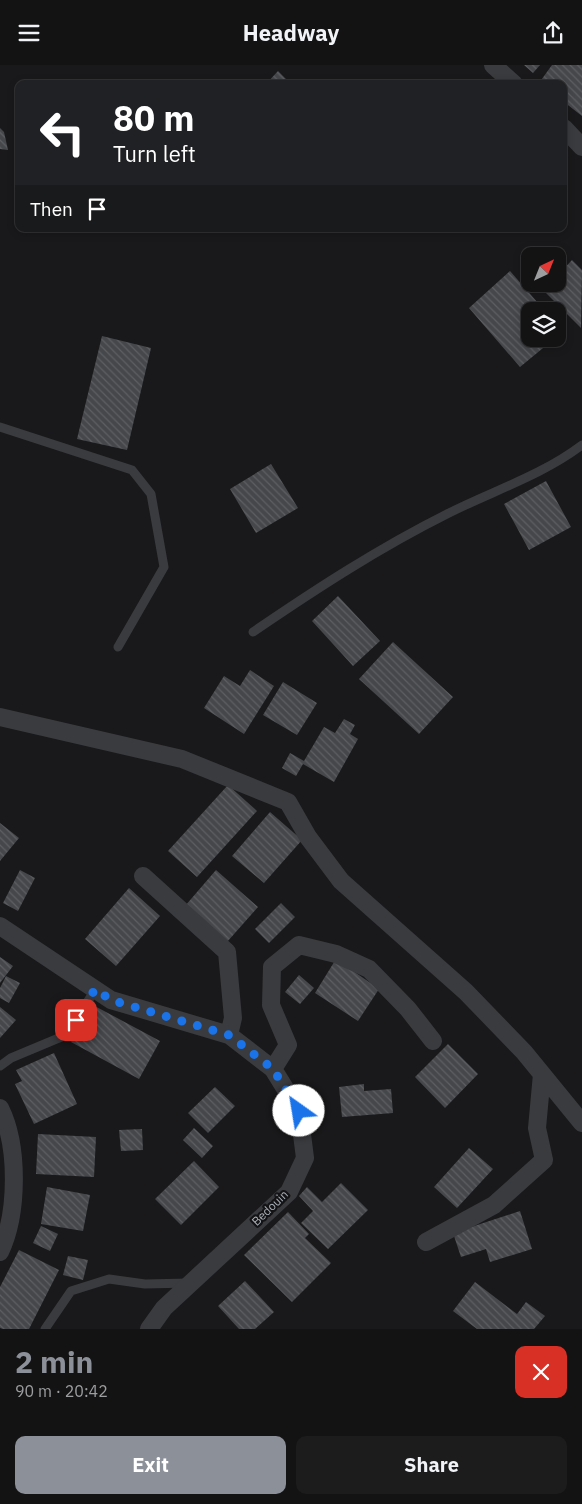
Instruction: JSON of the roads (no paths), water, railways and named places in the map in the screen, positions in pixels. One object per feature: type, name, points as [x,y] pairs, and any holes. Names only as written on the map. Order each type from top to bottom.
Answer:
[{"type":"street","points":[[493,65],[510,80]]},
{"type":"street","points":[[567,131],[582,147]]},
{"type":"street","points":[[0,717],[182,759],[288,802],[308,837],[341,881],[466,991],[524,1053],[582,1123]]},
{"type":"street","points":[[143,876],[227,952],[233,1018],[229,1035]]},
{"type":"street","name":"Bedouin","points":[[0,926],[111,1000],[229,1035],[273,1069],[299,1111],[305,1158],[289,1192],[164,1308],[149,1329]]},
{"type":"street","points":[[273,1069],[288,1045],[271,1005],[272,967],[299,945],[336,954],[370,969],[408,1009],[433,1041]]},
{"type":"street","points":[[426,1242],[494,1205],[544,1160],[538,1128],[542,1074]]},
{"type":"street","points":[[0,1108],[8,1124],[14,1184],[9,1233],[0,1252]]},
{"type":"lane","points":[[0,427],[132,470],[151,494],[164,567],[118,647]]},
{"type":"lane","points":[[253,632],[346,569],[448,513],[528,477],[582,445]]},
{"type":"lane","points":[[0,1066],[11,1058],[66,1035],[95,989]]},
{"type":"lane","points":[[45,1329],[71,1291],[109,1279],[145,1284],[192,1283]]}]
